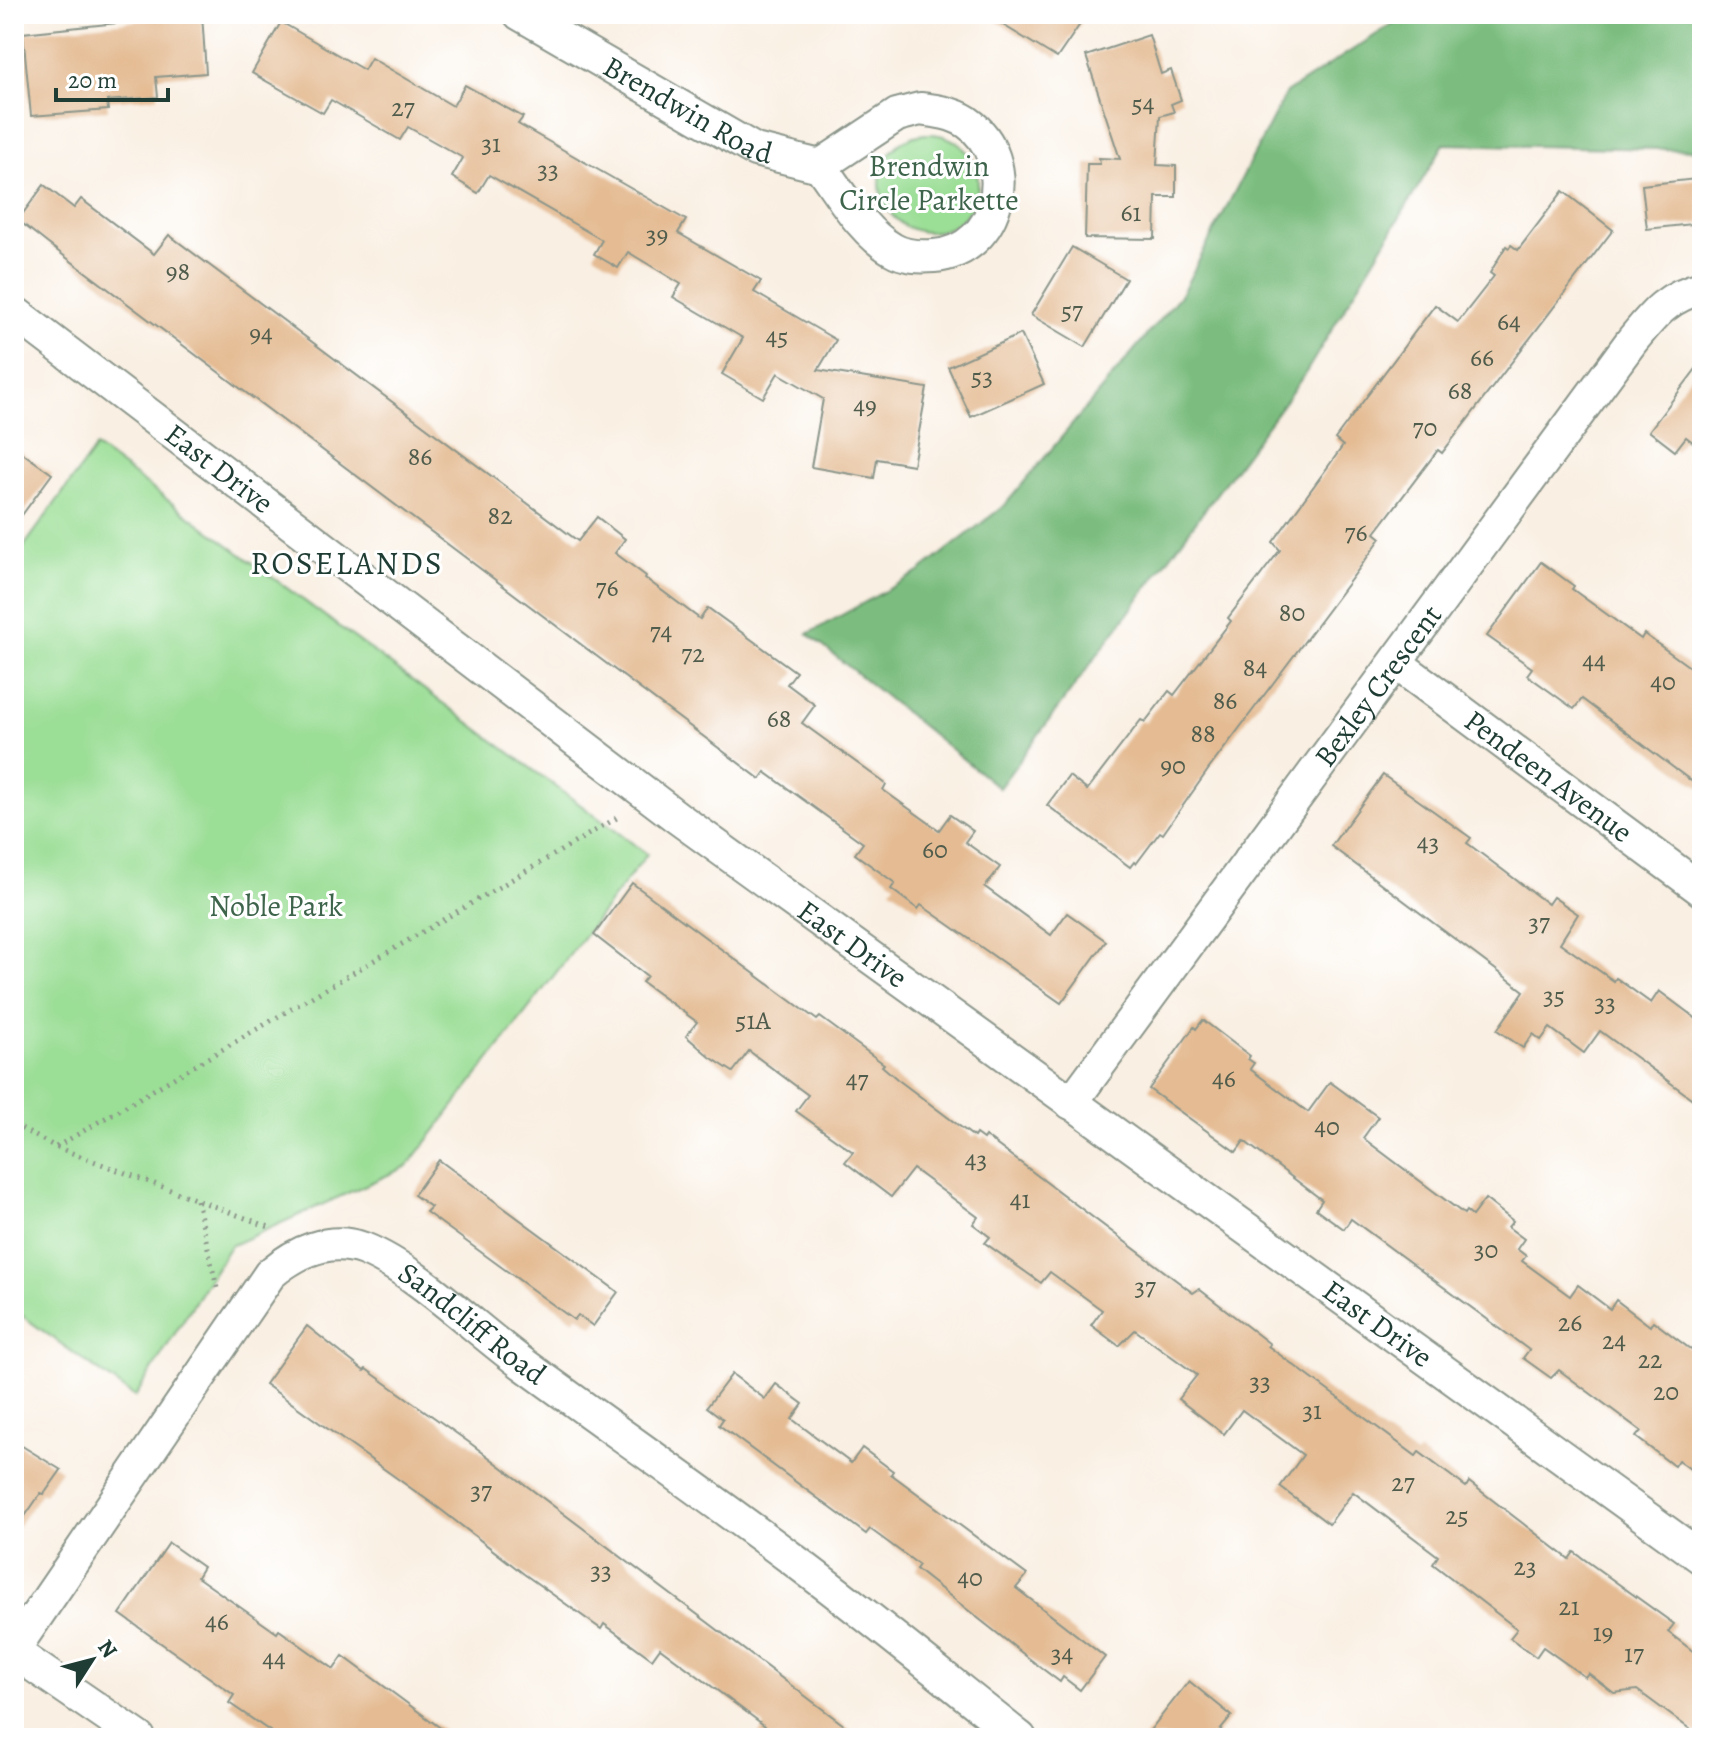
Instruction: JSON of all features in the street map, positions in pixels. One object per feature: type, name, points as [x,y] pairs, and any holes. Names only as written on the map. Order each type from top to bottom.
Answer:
[{"type":"street","name":"Brendwin Road","points":[[520,14],[755,150],[820,166]]},
{"type":"street","points":[[920,109],[945,112],[967,122],[985,139],[996,161],[1000,185],[995,209],[983,230],[965,246],[943,255],[919,257],[895,251],[875,237],[820,166],[897,115],[920,109]]},
{"type":"street","name":"Bexley Crescent","points":[[1071,1103],[1655,312],[1683,292],[1702,288]]},
{"type":"street","name":"East Drive","points":[[14,312],[652,797],[1702,1558]]},
{"type":"street","name":"Pendeen Avenue","points":[[1396,663],[1702,890]]},
{"type":"street","name":"Sandcliff Road","points":[[14,1651],[257,1290],[288,1258],[310,1249],[344,1244],[362,1248],[382,1258],[413,1279],[514,1358],[792,1559],[1020,1738]]},
{"type":"street","points":[[14,1651],[139,1738]]},
{"type":"path","points":[[56,1147],[652,797]]},
{"type":"path","points":[[14,1125],[56,1147],[277,1230],[310,1249]]},
{"type":"path","points":[[196,1199],[220,1299]]},
{"type":"green space","points":[[1408,14],[1702,14],[1702,150],[1444,144],[1305,374],[999,788],[808,634],[919,572],[1005,505],[1182,293],[1286,93]]},
{"type":"green space","name":"Brendwin Circle Parkette","points":[[929,134],[948,137],[964,148],[975,164],[978,183],[975,202],[964,218],[948,229],[929,232],[910,229],[894,218],[883,202],[880,183],[883,164],[894,148],[910,137]]},
{"type":"green space","name":"Noble Park","points":[[96,447],[647,854],[408,1166],[230,1246],[135,1397],[14,1310],[14,560]]},
{"type":"building","points":[[202,14],[206,73],[156,77],[158,97],[107,101],[108,110],[31,116],[23,33]]},
{"type":"building","points":[[985,14],[1087,14],[1057,58]]},
{"type":"building","points":[[281,22],[364,70],[371,58],[453,106],[465,85],[523,117],[518,124],[686,220],[678,233],[761,281],[754,292],[836,340],[818,370],[927,388],[913,465],[877,459],[874,478],[811,467],[823,399],[778,373],[763,398],[722,374],[743,338],[673,297],[681,284],[628,252],[618,268],[594,254],[602,240],[489,175],[478,193],[452,177],[463,158],[408,127],[400,140],[331,100],[323,113],[252,73]]},
{"type":"building","points":[[1149,35],[1161,74],[1171,70],[1181,100],[1171,104],[1174,112],[1160,116],[1157,165],[1176,166],[1176,197],[1156,197],[1155,239],[1085,238],[1087,164],[1100,164],[1099,158],[1120,159],[1086,56]]},
{"type":"building","points":[[1696,179],[1701,223],[1647,229],[1642,185]]},
{"type":"building","points":[[44,185],[74,208],[81,199],[154,254],[169,235],[578,541],[597,517],[625,539],[615,553],[645,578],[700,619],[708,608],[796,672],[787,684],[815,705],[802,723],[886,784],[883,790],[939,830],[950,815],[973,831],[965,842],[1000,867],[985,887],[1051,935],[1067,913],[1106,941],[1061,1003],[921,905],[918,909],[891,889],[895,883],[855,854],[863,843],[765,772],[760,779],[18,220]]},
{"type":"building","points":[[1563,191],[1613,230],[1442,453],[1438,450],[1375,533],[1381,538],[1361,566],[1163,834],[1160,832],[1136,864],[1134,862],[1130,867],[1047,805],[1069,776],[1087,790],[1141,720],[1145,722],[1169,691],[1174,695],[1280,550],[1273,542],[1343,446],[1335,439],[1435,305],[1458,322],[1494,276],[1490,273],[1506,246],[1509,248],[1511,245],[1518,250]]},
{"type":"building","points":[[1072,247],[1126,279],[1085,347],[1031,315]]},
{"type":"building","points":[[1021,334],[1044,384],[971,417],[948,367]]},
{"type":"building","points":[[1702,361],[1702,449],[1686,437],[1675,451],[1649,431]]},
{"type":"building","points":[[14,447],[52,474],[14,526]]},
{"type":"building","points":[[1541,562],[1574,586],[1572,589],[1641,639],[1644,634],[1702,676],[1702,789],[1582,699],[1574,709],[1527,675],[1532,668],[1487,636]]},
{"type":"building","points":[[1383,775],[1471,838],[1467,843],[1548,904],[1553,897],[1578,914],[1560,943],[1651,1003],[1659,991],[1702,1023],[1702,1106],[1600,1031],[1584,1053],[1550,1028],[1541,1040],[1533,1034],[1523,1048],[1497,1030],[1524,991],[1331,846]]},
{"type":"building","points":[[632,883],[817,1020],[820,1017],[884,1064],[882,1066],[897,1079],[974,1137],[976,1134],[983,1139],[985,1136],[1193,1293],[1199,1289],[1270,1344],[1268,1346],[1416,1456],[1419,1452],[1466,1487],[1469,1482],[1569,1559],[1574,1552],[1674,1624],[1668,1632],[1702,1658],[1702,1738],[1637,1690],[1614,1693],[1588,1673],[1585,1677],[1543,1647],[1536,1657],[1510,1638],[1517,1629],[1433,1564],[1438,1556],[1353,1492],[1329,1524],[1280,1487],[1303,1455],[1242,1410],[1224,1434],[1178,1399],[1197,1375],[1135,1330],[1119,1346],[1091,1325],[1102,1310],[1050,1272],[1041,1283],[985,1243],[990,1237],[973,1224],[978,1217],[913,1169],[891,1197],[845,1162],[853,1152],[796,1111],[808,1095],[749,1051],[733,1072],[710,1057],[686,1036],[697,1022],[642,982],[647,976],[594,935]]},
{"type":"building","points":[[1203,1020],[1250,1056],[1248,1059],[1254,1063],[1250,1069],[1308,1112],[1330,1082],[1378,1117],[1363,1138],[1464,1214],[1466,1211],[1472,1216],[1485,1199],[1513,1221],[1508,1227],[1524,1239],[1517,1249],[1526,1256],[1522,1261],[1570,1296],[1578,1285],[1610,1309],[1616,1300],[1650,1326],[1653,1321],[1702,1358],[1702,1478],[1678,1460],[1674,1466],[1636,1437],[1641,1431],[1559,1370],[1551,1378],[1523,1358],[1529,1350],[1351,1219],[1344,1229],[1316,1209],[1322,1200],[1244,1141],[1236,1152],[1149,1089],[1194,1027],[1196,1029]]},
{"type":"building","points":[[439,1160],[618,1292],[593,1326],[578,1315],[574,1320],[426,1212],[431,1207],[414,1195]]},
{"type":"building","points":[[307,1326],[364,1371],[366,1369],[470,1443],[861,1738],[756,1738],[765,1726],[660,1648],[652,1659],[604,1624],[601,1629],[265,1384]]},
{"type":"building","points":[[732,1374],[765,1399],[776,1384],[803,1404],[792,1419],[851,1463],[862,1448],[893,1471],[891,1474],[1027,1575],[1016,1588],[1105,1657],[1080,1690],[1063,1677],[1060,1682],[1031,1660],[916,1569],[919,1565],[870,1529],[866,1534],[719,1425],[723,1419],[707,1407]]},
{"type":"building","points":[[14,1441],[61,1470],[14,1532]]},
{"type":"building","points":[[169,1543],[203,1567],[197,1577],[277,1633],[279,1630],[334,1669],[343,1656],[454,1738],[280,1738],[229,1703],[234,1695],[120,1614]]},
{"type":"building","points":[[1189,1681],[1232,1716],[1214,1738],[1144,1738]]},
{"type":"district","name":"ROSELANDS","points":[[347,563]]}]
